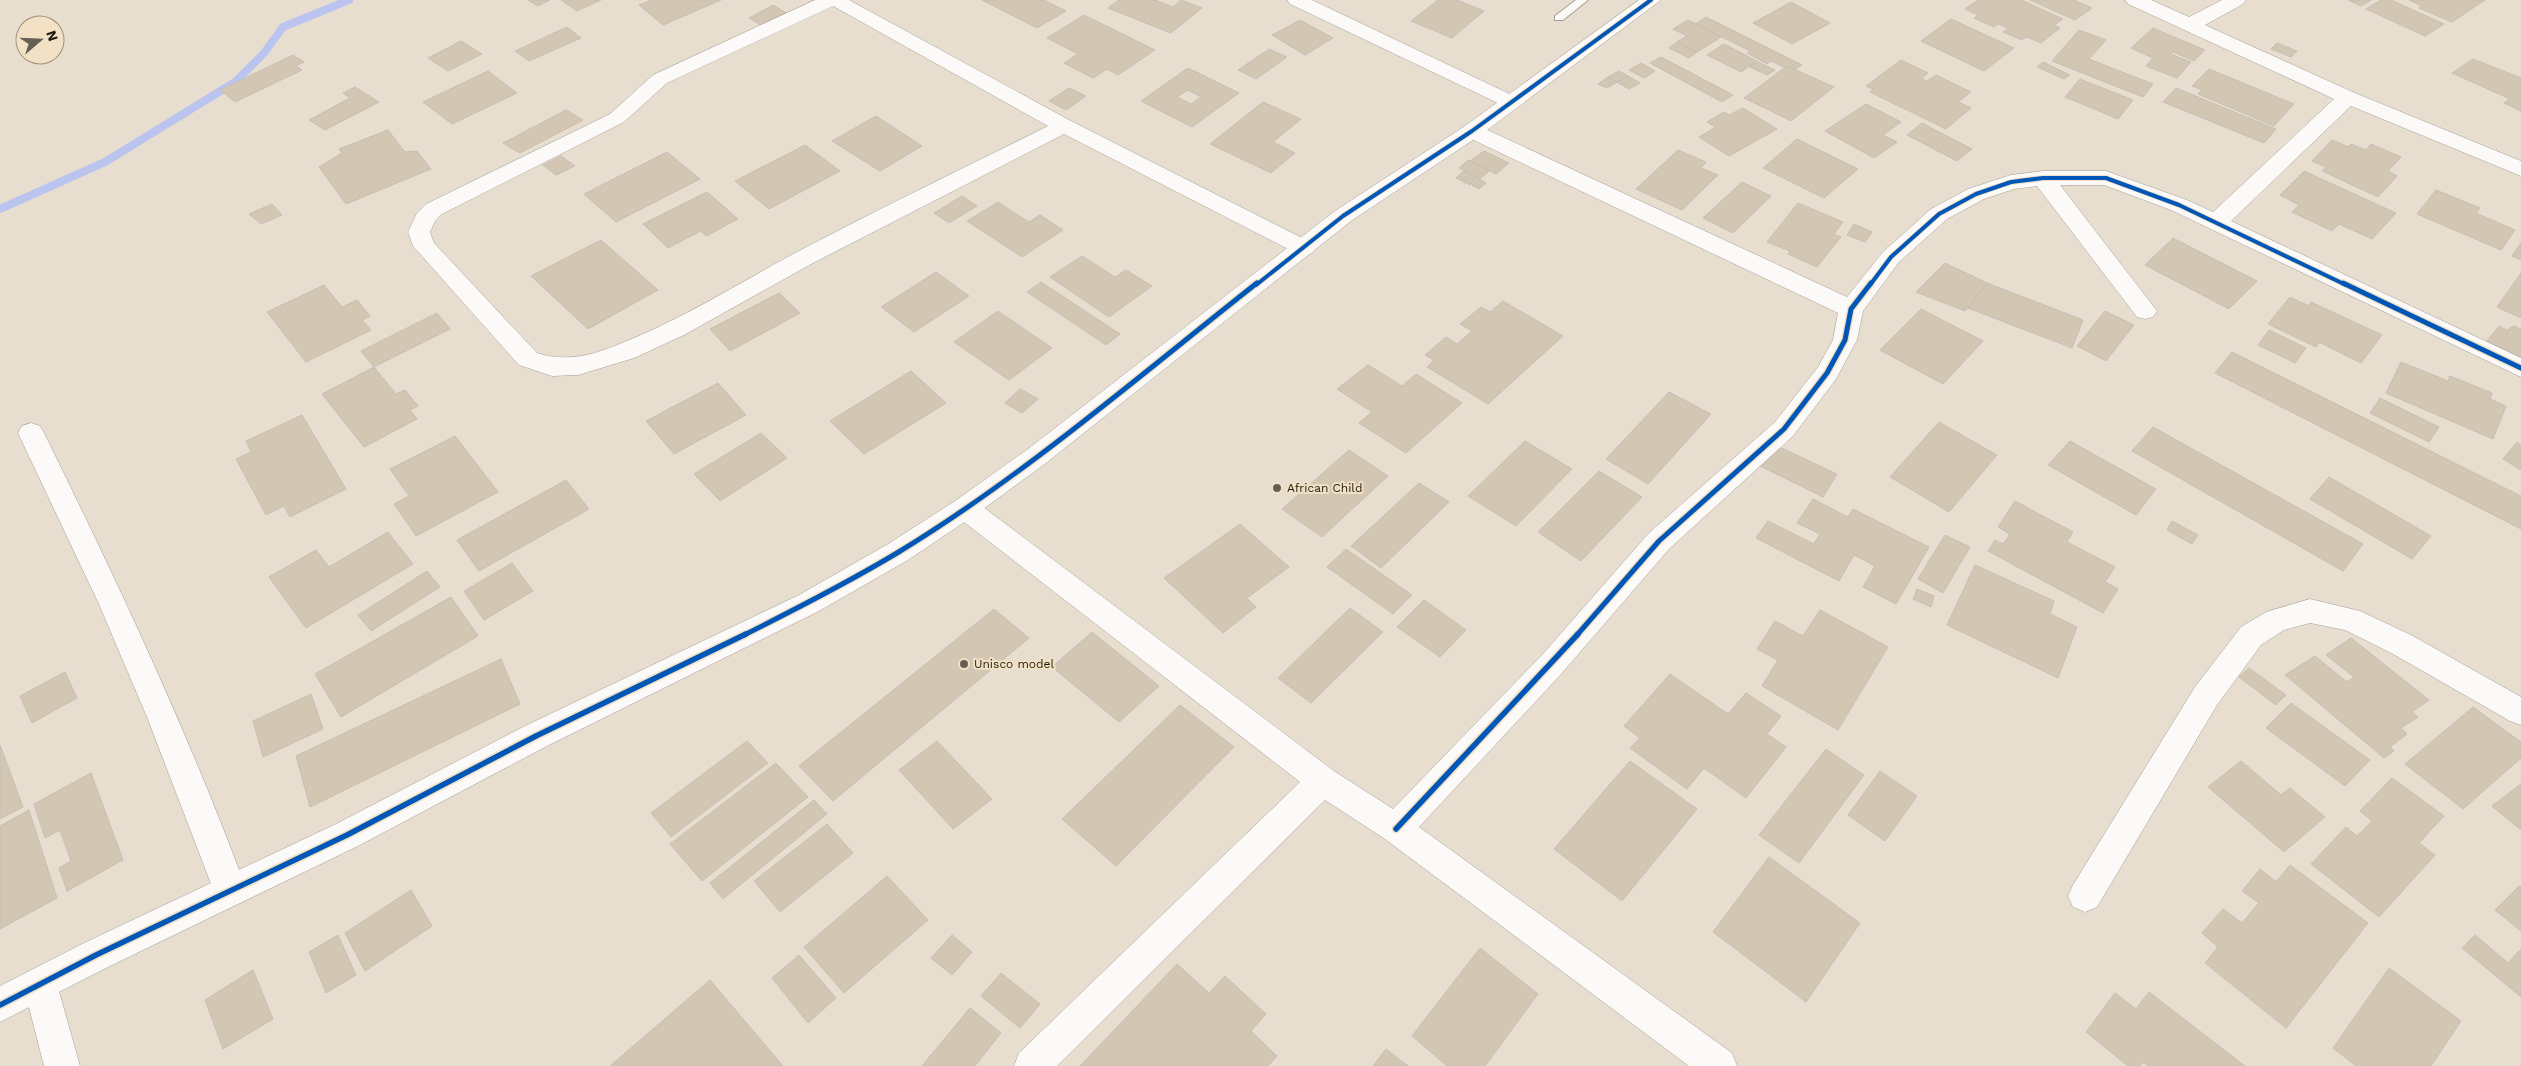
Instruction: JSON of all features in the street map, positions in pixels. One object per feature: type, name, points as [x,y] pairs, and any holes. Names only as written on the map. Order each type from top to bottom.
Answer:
[{"type":"street","points":[[831,0],[660,78],[648,86],[633,105],[617,118],[434,209],[425,218],[419,232],[424,246],[528,359],[552,367],[578,366],[625,352],[675,328],[822,249],[1064,126]]},
{"type":"street","points":[[835,0],[1064,126],[1304,248]]},
{"type":"street","points":[[1296,0],[1511,102]]},
{"type":"street","points":[[0,1005],[346,835],[536,736],[809,603],[898,552],[965,508],[1131,385],[1177,346],[1343,216],[1472,131],[1651,0]]},
{"type":"street","points":[[2134,0],[2348,97],[2521,169]]},
{"type":"street","points":[[2190,25],[2236,0]]},
{"type":"street","points":[[2216,222],[2348,97]]},
{"type":"street","points":[[1472,131],[1851,309]]},
{"type":"street","points":[[2043,178],[2145,311]]},
{"type":"street","points":[[1396,829],[1552,664],[1660,541],[1784,429],[1827,372],[1845,340],[1851,309],[1891,257],[1939,214],[1976,194],[2011,182],[2043,178],[2106,178],[2140,189],[2216,222],[2521,368]]},
{"type":"street","points":[[31,434],[110,596],[187,773],[230,891]]},
{"type":"street","points":[[965,508],[1323,781],[1396,829],[1719,1066]]},
{"type":"street","points":[[2085,896],[2206,696],[2251,636],[2276,620],[2310,611],[2350,619],[2403,645],[2521,712]]},
{"type":"street","points":[[1032,1066],[1323,781]]},
{"type":"street","points":[[40,984],[62,1066]]},
{"type":"lane","points":[[1559,18],[1583,0]]},
{"type":"building","points":[[528,0],[550,0],[538,6]]},
{"type":"building","points":[[561,0],[601,0],[577,11]]},
{"type":"building","points":[[651,0],[721,0],[663,25],[639,5]]},
{"type":"building","points":[[982,0],[1044,0],[1066,11],[1037,28]]},
{"type":"building","points":[[1119,0],[1155,0],[1173,7],[1181,0],[1202,8],[1171,33],[1108,8]]},
{"type":"building","points":[[1438,0],[1457,0],[1484,11],[1452,38],[1411,21]]},
{"type":"building","points":[[1978,0],[2021,0],[2063,19],[2054,25],[2060,28],[2041,43],[2027,37],[2022,40],[2003,32],[2008,28],[1998,24],[1994,27],[1974,18],[1978,15],[1965,9]]},
{"type":"building","points":[[2030,0],[2074,0],[2092,8],[2075,20]]},
{"type":"building","points":[[2348,0],[2371,0],[2361,6]]},
{"type":"building","points":[[2381,0],[2391,0],[2444,24],[2425,36],[2366,9]]},
{"type":"building","points":[[2409,0],[2485,0],[2452,22],[2419,8],[2422,6]]},
{"type":"building","points":[[1791,2],[1830,23],[1792,44],[1753,23]]},
{"type":"building","points":[[773,5],[786,13],[762,26],[749,18]]},
{"type":"building","points":[[1084,15],[1155,50],[1118,75],[1107,69],[1093,78],[1064,63],[1078,54],[1047,38]]},
{"type":"building","points":[[1706,17],[1802,65],[1792,71],[1771,61],[1767,64],[1747,53],[1750,51],[1696,24]]},
{"type":"building","points":[[1951,19],[2014,48],[1984,71],[1921,41]]},
{"type":"building","points":[[1300,20],[1333,38],[1305,55],[1272,35]]},
{"type":"building","points":[[1688,20],[1721,37],[1697,52],[1677,42],[1687,36],[1673,29]]},
{"type":"building","points":[[567,27],[581,38],[529,61],[515,51]]},
{"type":"building","points":[[2153,28],[2205,50],[2194,61],[2173,52],[2170,54],[2191,62],[2177,78],[2146,66],[2153,58],[2131,48]]},
{"type":"building","points":[[2079,30],[2106,40],[2089,59],[2153,84],[2143,97],[2052,61]]},
{"type":"building","points":[[461,41],[482,54],[448,71],[428,58]]},
{"type":"building","points":[[1677,42],[1697,52],[1689,58],[1669,48]]},
{"type":"building","points":[[2277,43],[2297,51],[2291,57],[2271,49]]},
{"type":"building","points":[[1724,44],[1757,61],[1741,72],[1707,55]]},
{"type":"building","points":[[1269,49],[1287,57],[1256,79],[1238,70]]},
{"type":"building","points":[[293,55],[304,62],[296,66],[302,70],[235,102],[220,90]]},
{"type":"building","points":[[1661,57],[1733,95],[1722,102],[1650,63]]},
{"type":"building","points":[[2473,59],[2521,78],[2521,111],[2504,103],[2510,99],[2452,73]]},
{"type":"building","points":[[1901,60],[1928,73],[1921,79],[1927,81],[1936,75],[1971,92],[1958,102],[1971,108],[1946,129],[1870,92],[1873,89],[1866,86]]},
{"type":"building","points":[[1758,62],[1775,70],[1767,75],[1750,67]]},
{"type":"building","points":[[2043,62],[2070,75],[2064,79],[2037,67]]},
{"type":"building","points":[[1641,63],[1655,71],[1644,78],[1629,70]]},
{"type":"building","points":[[1787,66],[1834,87],[1791,121],[1744,98]]},
{"type":"building","points":[[1188,68],[1239,93],[1192,127],[1141,101]],"holes":[[[1188,90],[1201,97],[1191,104],[1177,97]]]},
{"type":"building","points":[[2209,69],[2294,104],[2274,126],[2198,94],[2202,90],[2192,86]]},
{"type":"building","points":[[488,71],[517,93],[452,124],[423,102]]},
{"type":"building","points":[[1619,71],[1628,76],[1617,82],[1608,77]]},
{"type":"building","points":[[1628,76],[1640,83],[1629,89],[1617,82]]},
{"type":"building","points":[[1608,77],[1617,82],[1607,88],[1598,84]]},
{"type":"building","points":[[2080,79],[2133,100],[2118,119],[2065,97]]},
{"type":"building","points":[[355,87],[379,102],[325,130],[309,120],[350,98],[343,93]]},
{"type":"building","points":[[1069,88],[1086,96],[1066,110],[1049,101]]},
{"type":"building","points":[[2176,88],[2276,129],[2264,143],[2163,102]]},
{"type":"building","points":[[1263,102],[1301,119],[1273,142],[1295,153],[1271,173],[1210,144]]},
{"type":"building","points":[[1866,104],[1901,122],[1883,135],[1897,142],[1874,158],[1825,131]]},
{"type":"building","points":[[1743,108],[1777,129],[1729,156],[1699,137],[1716,127],[1707,122],[1724,112],[1729,115]]},
{"type":"building","points":[[566,110],[583,120],[520,153],[503,143]]},
{"type":"building","points":[[876,116],[922,146],[880,171],[832,141]]},
{"type":"building","points":[[1922,123],[1972,149],[1957,161],[1907,135]]},
{"type":"building","points":[[388,130],[405,152],[417,151],[431,169],[346,204],[319,167],[342,153],[339,149]]},
{"type":"building","points":[[1797,139],[1858,169],[1824,198],[1763,168]]},
{"type":"building","points":[[2332,140],[2349,147],[2351,144],[2366,150],[2371,144],[2401,157],[2388,171],[2397,176],[2378,197],[2322,171],[2326,167],[2312,161]]},
{"type":"building","points":[[805,145],[840,171],[769,209],[735,181]]},
{"type":"building","points":[[1678,150],[1706,162],[1701,168],[1718,175],[1682,210],[1636,189]]},
{"type":"building","points":[[1484,151],[1509,163],[1496,174],[1470,161]]},
{"type":"building","points":[[667,152],[700,179],[616,222],[584,194]]},
{"type":"building","points":[[561,156],[575,166],[556,175],[543,165]]},
{"type":"building","points":[[1468,160],[1489,171],[1480,179],[1459,168]]},
{"type":"building","points":[[1464,171],[1478,178],[1470,185],[1456,178]]},
{"type":"building","points":[[2304,171],[2396,213],[2372,239],[2339,224],[2332,231],[2292,212],[2299,205],[2280,195]]},
{"type":"building","points":[[1479,179],[1486,183],[1479,189],[1472,185]]},
{"type":"building","points":[[1742,182],[1771,196],[1733,233],[1703,218]]},
{"type":"building","points":[[2436,190],[2480,208],[2476,213],[2515,230],[2501,250],[2417,214]]},
{"type":"building","points":[[707,192],[738,219],[706,236],[701,231],[668,248],[643,224]]},
{"type":"building","points":[[962,196],[977,206],[949,223],[934,213]]},
{"type":"building","points":[[998,202],[1029,222],[1040,215],[1063,230],[1022,257],[967,221]]},
{"type":"building","points":[[1798,203],[1843,222],[1834,234],[1841,237],[1817,267],[1788,254],[1790,251],[1767,242]]},
{"type":"building","points":[[272,204],[282,215],[261,224],[249,214]]},
{"type":"building","points":[[1854,224],[1872,232],[1865,242],[1847,235]]},
{"type":"building","points":[[2173,238],[2257,281],[2229,309],[2145,265]]},
{"type":"building","points":[[601,240],[658,290],[588,329],[531,276]]},
{"type":"building","points":[[2521,243],[2521,260],[2512,256]]},
{"type":"building","points":[[1082,256],[1115,277],[1126,270],[1152,286],[1109,317],[1050,277]]},
{"type":"building","points":[[1945,263],[1987,283],[1965,311],[1916,292]]},
{"type":"building","points":[[936,272],[969,296],[914,332],[881,307]]},
{"type":"building","points":[[2521,273],[2521,318],[2497,307]]},
{"type":"building","points":[[1041,282],[1120,334],[1106,345],[1027,292]]},
{"type":"building","points":[[1987,283],[2083,320],[2072,348],[1968,308]]},
{"type":"building","points":[[324,285],[342,307],[357,300],[370,316],[362,320],[371,330],[306,362],[267,312]]},
{"type":"building","points":[[779,293],[800,313],[730,351],[710,329]]},
{"type":"building","points":[[2290,297],[2309,306],[2311,302],[2382,335],[2361,363],[2319,342],[2316,347],[2268,324]]},
{"type":"building","points":[[1503,301],[1563,336],[1488,404],[1427,367],[1434,360],[1425,355],[1446,337],[1457,344],[1472,331],[1460,324],[1481,307],[1490,312]]},
{"type":"building","points":[[1921,309],[1983,341],[1943,384],[1880,350]]},
{"type":"building","points":[[998,311],[1052,348],[1009,380],[954,342]]},
{"type":"building","points":[[2105,311],[2134,325],[2106,361],[2077,346]]},
{"type":"building","points":[[437,313],[450,329],[374,367],[361,351]]},
{"type":"building","points":[[2499,326],[2507,330],[2514,326],[2521,329],[2521,357],[2487,341]]},
{"type":"building","points":[[2269,330],[2306,348],[2295,363],[2258,345]]},
{"type":"building","points":[[2232,352],[2521,496],[2521,529],[2215,373]]},
{"type":"building","points":[[2401,362],[2448,381],[2450,376],[2492,393],[2490,399],[2506,406],[2493,439],[2386,393]]},
{"type":"building","points":[[1368,365],[1402,386],[1416,374],[1462,403],[1406,453],[1359,423],[1372,412],[1337,389]]},
{"type":"building","points":[[374,367],[396,394],[405,390],[418,406],[410,410],[417,419],[364,447],[322,394]]},
{"type":"building","points":[[911,371],[946,403],[864,454],[830,421]]},
{"type":"building","points":[[718,383],[746,415],[674,454],[646,421]]},
{"type":"building","points":[[1020,389],[1038,399],[1022,413],[1005,403]]},
{"type":"building","points":[[1669,392],[1711,414],[1648,484],[1606,459]]},
{"type":"building","points":[[2380,398],[2439,427],[2429,442],[2370,413]]},
{"type":"building","points":[[302,415],[346,489],[290,517],[284,506],[266,515],[236,459],[251,452],[246,441]]},
{"type":"building","points":[[1939,422],[1997,455],[1949,512],[1890,477]]},
{"type":"building","points":[[2153,427],[2363,544],[2343,571],[2132,451]]},
{"type":"building","points":[[761,433],[787,458],[720,501],[694,474]]},
{"type":"building","points":[[455,436],[498,492],[416,536],[394,504],[409,496],[390,469]]},
{"type":"building","points":[[1525,441],[1572,469],[1516,526],[1468,496]]},
{"type":"building","points":[[2070,441],[2156,489],[2136,515],[2048,465]]},
{"type":"building","points":[[2517,442],[2521,445],[2521,470],[2503,459]]},
{"type":"building","points":[[1773,444],[1837,474],[1823,497],[1760,466]]},
{"type":"building","points":[[1349,450],[1388,476],[1322,537],[1282,509]]},
{"type":"building","points":[[1599,471],[1642,497],[1581,561],[1538,532]]},
{"type":"building","points":[[2329,477],[2431,536],[2412,559],[2310,499]]},
{"type":"building","points":[[566,480],[589,509],[479,571],[457,540]]},
{"type":"building","points":[[1419,483],[1449,502],[1381,568],[1351,546]]},
{"type":"building","points":[[1813,499],[1848,517],[1853,509],[1929,547],[1896,604],[1863,587],[1875,566],[1854,555],[1839,581],[1756,538],[1768,521],[1814,544],[1820,534],[1797,523]]},
{"type":"building","points":[[2015,501],[2073,532],[2067,542],[2115,567],[2105,582],[2118,589],[2103,613],[1988,551],[1995,540],[2003,544],[2010,534],[1998,527]]},
{"type":"building","points":[[2172,521],[2198,535],[2192,544],[2167,530]]},
{"type":"building","points":[[1240,524],[1289,567],[1247,598],[1256,607],[1223,633],[1164,578]]},
{"type":"building","points":[[388,532],[413,564],[306,628],[269,577],[316,550],[329,567]]},
{"type":"building","points":[[1945,535],[1970,547],[1943,593],[1918,579]]},
{"type":"building","points":[[1346,549],[1412,595],[1393,614],[1327,567]]},
{"type":"building","points":[[512,563],[533,591],[484,620],[464,591]]},
{"type":"building","points":[[1975,565],[2054,601],[2050,614],[2077,627],[2058,678],[1947,625]]},
{"type":"building","points":[[427,571],[440,587],[371,631],[358,615]]},
{"type":"building","points":[[1917,589],[1934,596],[1931,607],[1913,599]]},
{"type":"building","points":[[451,597],[478,636],[341,717],[315,674]]},
{"type":"building","points":[[1424,600],[1466,630],[1440,657],[1397,627]]},
{"type":"building","points":[[1350,608],[1383,632],[1311,703],[1278,678]]},
{"type":"building","points":[[994,609],[1029,638],[833,801],[799,766]]},
{"type":"building","points":[[1820,610],[1888,647],[1838,730],[1762,686],[1778,660],[1757,649],[1775,621],[1803,636]]},
{"type":"building","points":[[1092,632],[1159,686],[1119,722],[1052,667]]},
{"type":"building","points":[[2351,638],[2429,700],[2412,712],[2418,717],[2401,728],[2407,734],[2390,747],[2394,751],[2384,758],[2285,675],[2315,656],[2347,682],[2354,677],[2326,655]]},
{"type":"building","points":[[501,659],[520,704],[310,807],[296,756]]},
{"type":"building","points":[[2249,668],[2286,695],[2276,705],[2239,677]]},
{"type":"building","points":[[65,672],[77,698],[32,723],[20,696]]},
{"type":"building","points":[[1670,674],[1728,714],[1746,693],[1781,716],[1767,734],[1786,747],[1746,798],[1704,768],[1687,789],[1630,748],[1640,738],[1624,726]]},
{"type":"building","points":[[311,694],[323,729],[263,757],[253,721]]},
{"type":"building","points":[[2291,703],[2370,760],[2345,786],[2266,728]]},
{"type":"building","points":[[1180,705],[1234,747],[1116,866],[1062,819]]},
{"type":"building","points":[[2473,707],[2521,742],[2521,758],[2463,809],[2405,764]]},
{"type":"building","points":[[747,741],[768,763],[671,837],[651,813]]},
{"type":"building","points":[[937,741],[992,799],[953,829],[899,770]]},
{"type":"building","points":[[0,745],[23,807],[0,819]]},
{"type":"building","points":[[1826,749],[1864,775],[1799,863],[1759,835]]},
{"type":"building","points":[[1630,761],[1697,809],[1622,901],[1554,849]]},
{"type":"building","points":[[2241,761],[2281,795],[2290,788],[2325,817],[2284,852],[2208,787]]},
{"type":"building","points":[[776,763],[808,797],[702,881],[670,844]]},
{"type":"building","points":[[1880,771],[1917,796],[1885,841],[1848,815]]},
{"type":"building","points":[[91,773],[123,860],[67,891],[59,868],[71,861],[60,830],[45,838],[34,804]]},
{"type":"building","points":[[2392,778],[2444,816],[2419,843],[2435,855],[2379,917],[2311,864],[2346,827],[2357,836],[2372,821],[2360,811]]},
{"type":"building","points":[[2521,784],[2521,830],[2492,806]]},
{"type":"building","points":[[814,800],[827,814],[723,899],[710,883]]},
{"type":"building","points":[[29,810],[57,898],[0,929],[0,826]]},
{"type":"building","points":[[827,824],[853,853],[780,912],[754,881]]},
{"type":"building","points":[[1769,857],[1860,923],[1806,1002],[1713,932]]},
{"type":"building","points":[[2290,865],[2368,923],[2286,1028],[2205,963],[2218,947],[2202,933],[2223,909],[2242,923],[2259,903],[2242,891],[2260,869],[2276,882]]},
{"type":"building","points":[[887,876],[928,920],[844,993],[804,947]]},
{"type":"building","points":[[2519,886],[2521,887],[2521,931],[2495,910]]},
{"type":"building","points":[[411,890],[432,926],[365,971],[345,933]]},
{"type":"building","points":[[338,935],[356,975],[326,993],[309,952]]},
{"type":"building","points":[[952,935],[972,952],[952,975],[931,958]]},
{"type":"building","points":[[2475,935],[2508,963],[2521,949],[2521,997],[2462,948]]},
{"type":"building","points":[[1480,948],[1538,994],[1485,1066],[1447,1066],[1412,1036]]},
{"type":"building","points":[[799,955],[836,998],[808,1023],[772,978]]},
{"type":"building","points":[[1177,964],[1209,993],[1225,976],[1266,1014],[1251,1031],[1277,1056],[1268,1066],[1080,1066]]},
{"type":"building","points":[[2389,968],[2461,1021],[2431,1066],[2356,1066],[2333,1048]]},
{"type":"building","points":[[253,970],[273,1019],[223,1049],[205,1000]]},
{"type":"building","points":[[1001,973],[1040,1004],[1020,1028],[981,996]]},
{"type":"building","points":[[710,980],[783,1066],[610,1066]]},
{"type":"building","points":[[2149,992],[2245,1066],[2148,1066],[2143,1062],[2140,1066],[2128,1066],[2086,1032],[2115,993],[2136,1009]]},
{"type":"building","points":[[970,1008],[1001,1033],[975,1066],[922,1066]]},
{"type":"building","points":[[1386,1049],[1408,1066],[1373,1066]]},
{"type":"waterway","points":[[0,209],[105,162],[235,82],[264,53],[283,27],[349,0]]},
{"type":"cycle path","points":[[0,1005],[96,955],[347,835],[536,736],[809,603],[898,552],[965,508],[1037,456],[1343,216],[1472,131],[1651,0]]},
{"type":"cycle path","points":[[1396,829],[1552,664],[1659,541],[1784,429],[1827,373],[1845,340],[1851,309],[1891,257],[1939,214],[1976,194],[2011,182],[2043,178],[2106,178],[2179,205],[2521,368]]},
{"type":"place","name":"African Child","points":[[1277,488]]},
{"type":"place","name":"Unisco model","points":[[964,664]]}]
